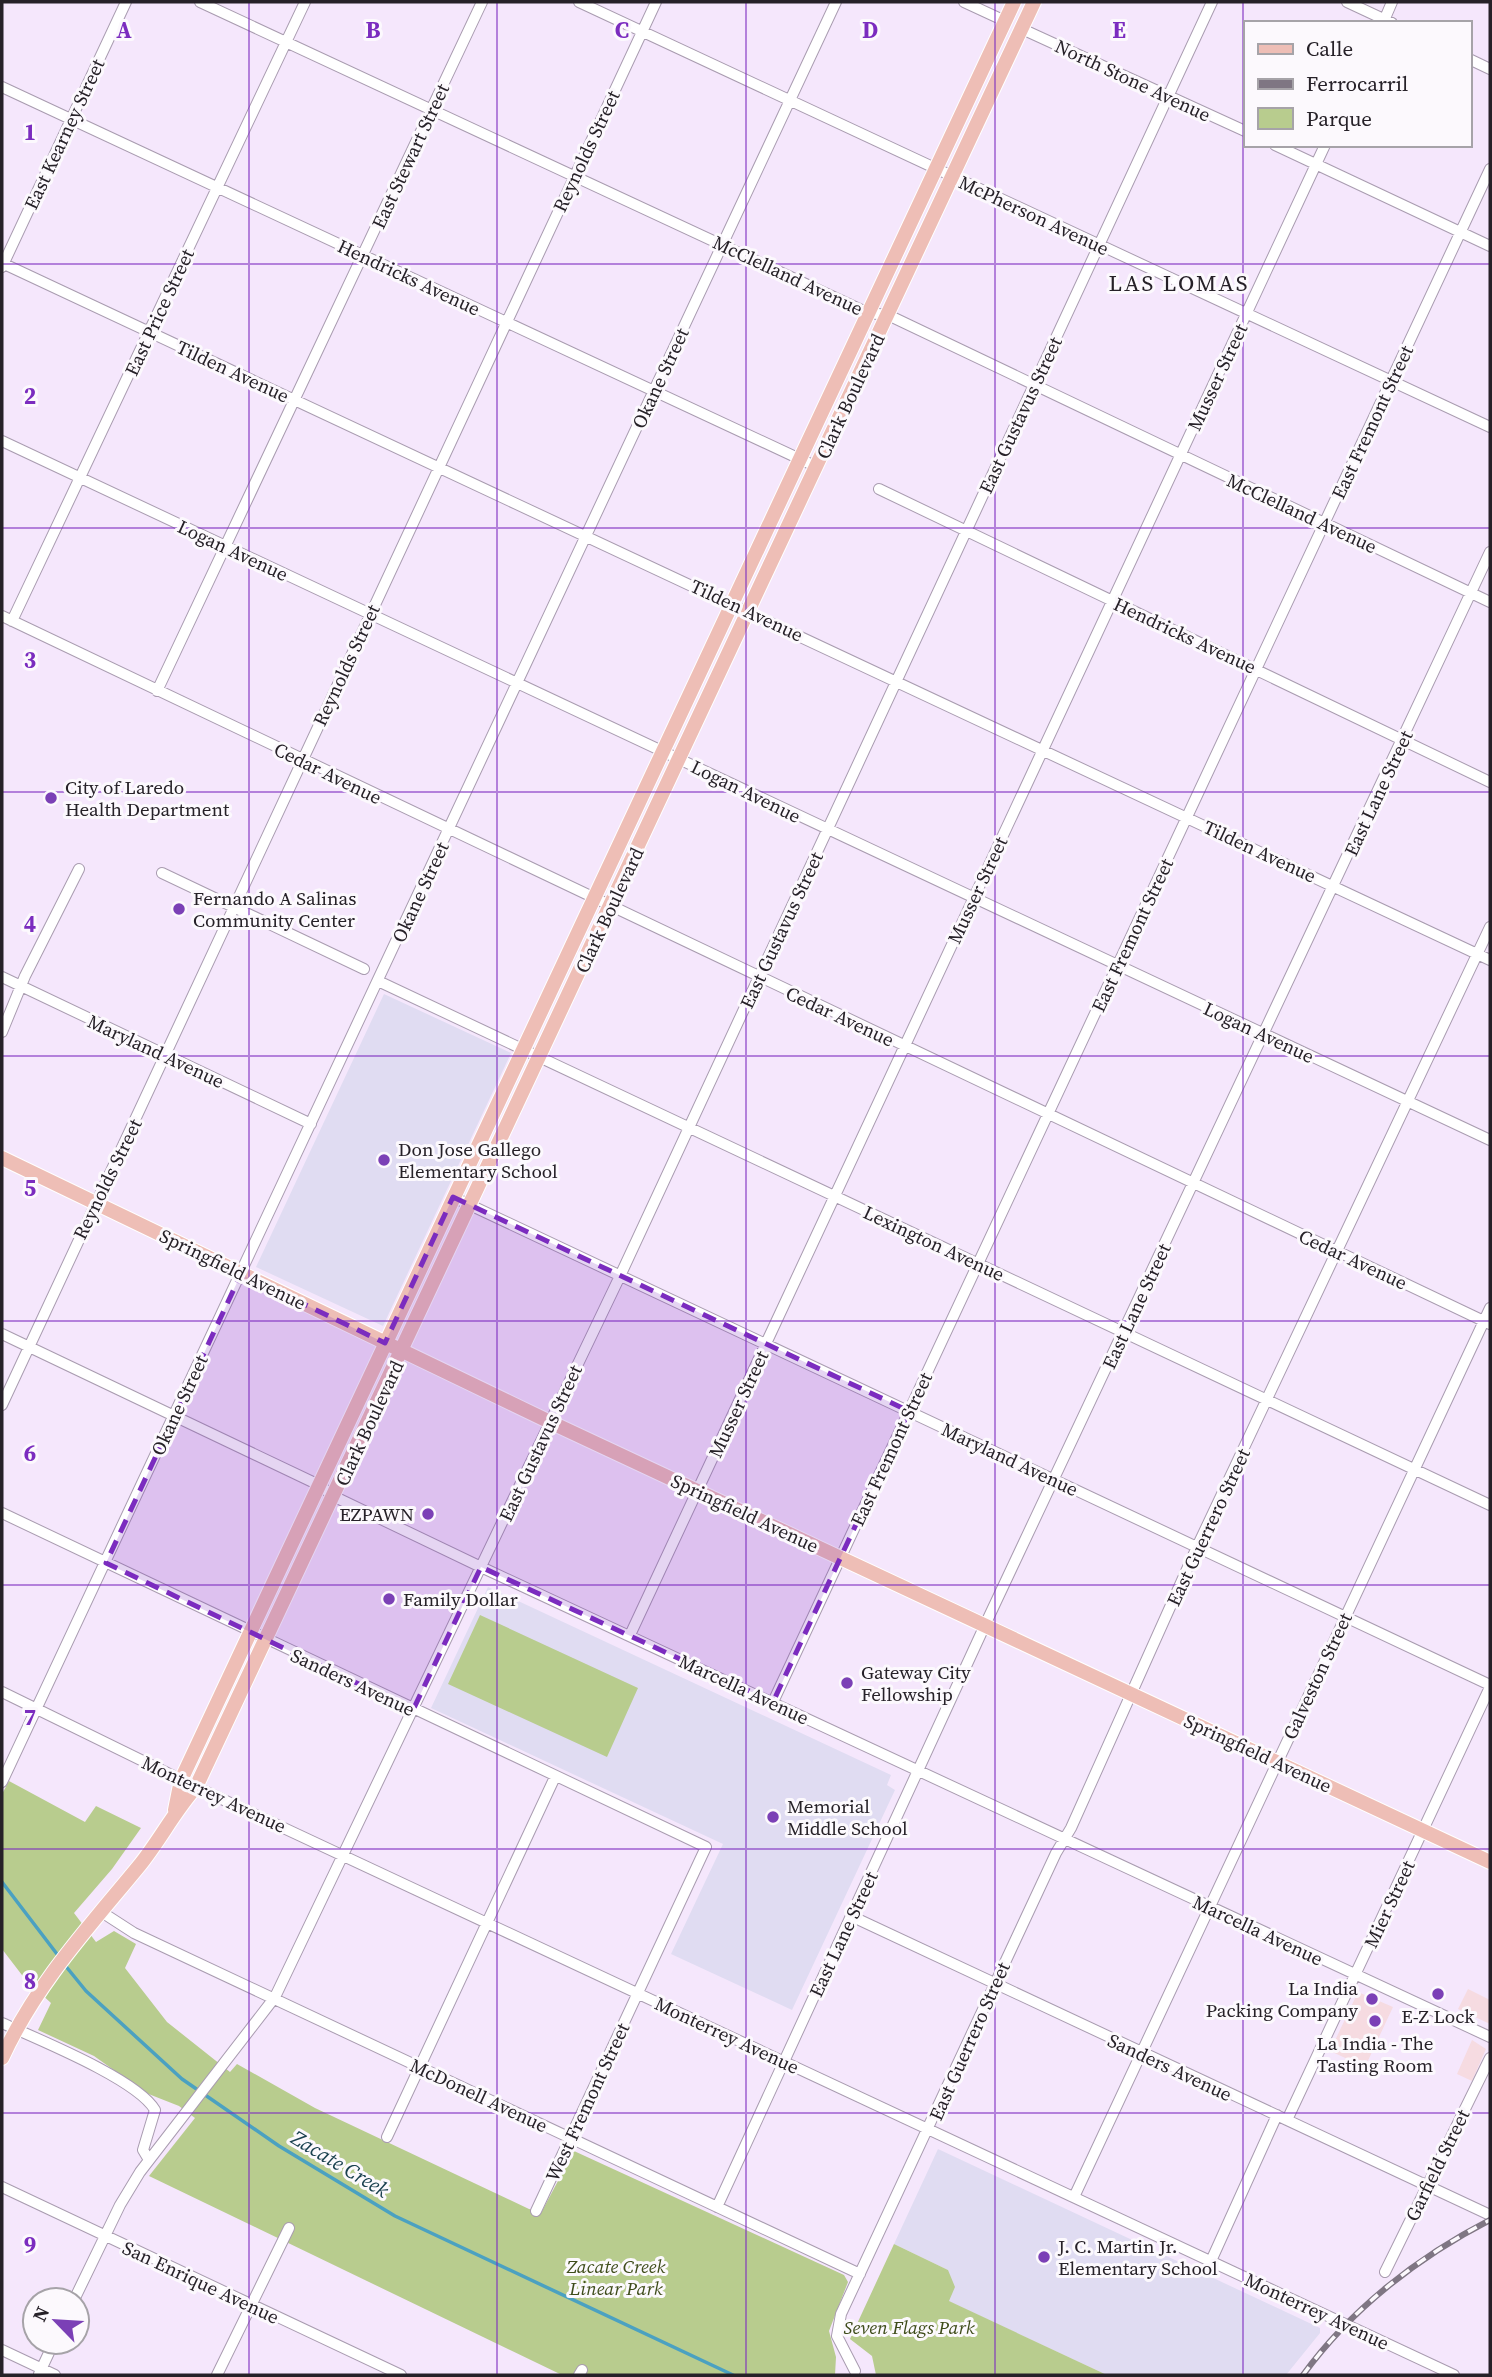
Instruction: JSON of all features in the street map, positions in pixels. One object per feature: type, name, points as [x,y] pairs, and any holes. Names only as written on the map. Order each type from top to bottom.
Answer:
[{"type":"main road","name":"Clark Boulevard","points":[[175,1811],[181,1780],[1014,2]]},
{"type":"main road","name":"Clark Boulevard","points":[[2,2058],[8,2026],[36,1994],[89,1923],[142,1862],[175,1811],[196,1787],[335,1497],[1034,2]]},
{"type":"main road","name":"Springfield Avenue","points":[[2,1158],[402,1352],[1490,1862]]},
{"type":"street","name":"East Kearney Street","points":[[2,265],[126,2]]},
{"type":"street","name":"McClelland Avenue","points":[[200,2],[868,313],[888,315],[1490,602]]},
{"type":"street","name":"East Price Street","points":[[7,619],[81,479],[305,2]]},
{"type":"street","name":"East Stewart Street","points":[[157,691],[482,2]]},
{"type":"street","name":"McPherson Avenue","points":[[579,2],[1490,427]]},
{"type":"street","name":"Reynolds Street","points":[[2,1405],[656,2]]},
{"type":"street","name":"Okane Street","points":[[2,1782],[836,2]]},
{"type":"street","points":[[964,2],[1005,21]]},
{"type":"street","name":"East Gustavus Street","points":[[81,2286],[105,2236],[149,2160],[275,1997],[690,1127],[1212,2]]},
{"type":"street","points":[[1347,2],[1384,21]]},
{"type":"street","points":[[1386,21],[1392,2]]},
{"type":"street","name":"North Stone Avenue","points":[[1022,29],[1244,131]]},
{"type":"street","points":[[1471,60],[1490,69]]},
{"type":"street","name":"Hendricks Avenue","points":[[2,87],[817,467]]},
{"type":"street","points":[[1279,147],[1490,246]]},
{"type":"street","name":"Musser Street","points":[[630,1635],[1324,147]]},
{"type":"street","name":"East Fremont Street","points":[[773,1702],[1490,169]]},
{"type":"street","name":"Tilden Avenue","points":[[2,265],[732,603],[1490,960]]},
{"type":"street","name":"Logan Avenue","points":[[2,442],[1490,1140]]},
{"type":"street","name":"Hendricks Avenue","points":[[879,489],[1490,782]]},
{"type":"street","name":"East Lane Street","points":[[717,2207],[985,1626],[1490,552]]},
{"type":"street","name":"Cedar Avenue","points":[[7,619],[1487,1323]]},
{"type":"street","points":[[2,1032],[79,869]]},
{"type":"street","points":[[162,873],[364,969]]},
{"type":"street","name":"East Guerrero Street","points":[[855,2371],[842,2352],[837,2325],[1132,1694],[1197,1547],[1339,1252],[1490,927]]},
{"type":"street","name":"Maryland Avenue","points":[[2,977],[311,1124]]},
{"type":"street","name":"Lexington Avenue","points":[[378,981],[1490,1505]]},
{"type":"street","name":"Maryland Avenue","points":[[453,1197],[1490,1686]]},
{"type":"street","name":"Galveston Street","points":[[1074,2197],[1414,1469],[1487,1323],[1490,1308]]},
{"type":"street","name":"Marcella Avenue","points":[[2,1334],[319,1485],[335,1497],[481,1567],[1490,2037]]},
{"type":"street","name":"Sanders Avenue","points":[[2,1513],[250,1633],[706,1847],[638,1993]]},
{"type":"street","name":"Mier Street","points":[[1211,2261],[1356,1975],[1490,1686]]},
{"type":"street","name":"Monterrey Avenue","points":[[2,1692],[181,1780],[1454,2375]]},
{"type":"street","points":[[387,2137],[555,1777]]},
{"type":"street","name":"McDonell Avenue","points":[[100,1911],[134,1933],[860,2274]]},
{"type":"street","name":"Sanders Avenue","points":[[851,1916],[1490,2215]]},
{"type":"street","name":"West Fremont Street","points":[[536,2211],[638,1993]]},
{"type":"street","points":[[8,2026],[109,2075],[152,2104],[155,2110],[154,2118],[144,2150],[149,2160]]},
{"type":"street","name":"Garfield Street","points":[[1385,2272],[1490,2058]]},
{"type":"street","name":"San Enrique Avenue","points":[[2,2187],[395,2374]]},
{"type":"street","points":[[217,2375],[289,2228]]},
{"type":"street","points":[[2,2350],[40,2372],[55,2375]]},
{"type":"street","points":[[40,2372],[47,2356]]},
{"type":"highlighted area","points":[[453,1197],[909,1411],[773,1702],[481,1567],[413,1710],[106,1563],[241,1274],[385,1343]]},
{"type":"shaded area","name":"Don Jose Gallego Elementary School","points":[[384,994],[511,1053],[383,1326],[256,1267]]},
{"type":"shaded area","name":"Memorial Middle School","points":[[488,1587],[891,1775],[887,1785],[895,1790],[792,2010],[671,1954],[723,1844],[431,1708]]},
{"type":"shaded area","points":[[1468,1989],[1490,2000],[1490,2024],[1458,2009]]},
{"type":"shaded area","points":[[1358,1992],[1393,2007],[1365,2067],[1330,2051]]},
{"type":"shaded area","points":[[1472,2040],[1486,2049],[1472,2081],[1457,2074]]},
{"type":"shaded area","name":"J. C. Martin Jr. Elementary School","points":[[938,2149],[1320,2328],[1320,2333],[1286,2375],[1107,2375],[948,2301],[948,2270],[894,2244]]},
{"type":"green space","points":[[480,1615],[638,1688],[607,1757],[448,1684]]},
{"type":"green space","name":"Zacate Creek Linear Park","points":[[9,1781],[85,1822],[96,1806],[141,1828],[112,1869],[74,1913],[96,1942],[114,1931],[136,1944],[125,1968],[167,2022],[230,2072],[237,2064],[315,2108],[529,2209],[542,2211],[574,2151],[844,2275],[848,2282],[829,2331],[836,2357],[835,2375],[562,2375],[149,2176],[195,2118],[179,2106],[146,2093],[94,2056],[38,2030],[51,2003],[25,1979],[2,1949],[2,1794]]},
{"type":"green space","name":"Seven Flags Park","points":[[894,2244],[948,2270],[955,2287],[949,2301],[1107,2375],[876,2375],[872,2356],[850,2339]]},
{"type":"waterway","name":"Zacate Creek","points":[[2,1882],[60,1958]]},
{"type":"waterway","name":"Zacate Creek","points":[[64,1964],[86,1991],[182,2079],[279,2146],[395,2216],[733,2375]]},
{"type":"railway","points":[[1303,2375],[1342,2328],[1388,2287],[1437,2251],[1490,2220]]},
{"type":"place","name":"City of Laredo Health Department","points":[[51,798]]},
{"type":"place","name":"Fernando A Salinas Community Center","points":[[179,909]]},
{"type":"place","name":"Don Jose Gallego Elementary School","points":[[384,1160]]},
{"type":"place","name":"EZPAWN","points":[[428,1514]]},
{"type":"place","name":"Family Dollar","points":[[389,1599]]},
{"type":"place","name":"Gateway City Fellowship","points":[[847,1683]]},
{"type":"place","name":"Memorial Middle School","points":[[773,1817]]},
{"type":"place","name":"E-Z Lock","points":[[1438,1994]]},
{"type":"place","name":"La India Packing Company","points":[[1372,1999]]},
{"type":"place","name":"La India - The Tasting Room","points":[[1375,2021]]},
{"type":"place","name":"J. C. Martin Jr. Elementary School","points":[[1044,2257]]},
{"type":"district","name":"LAS LOMAS","points":[[1179,283]]}]
